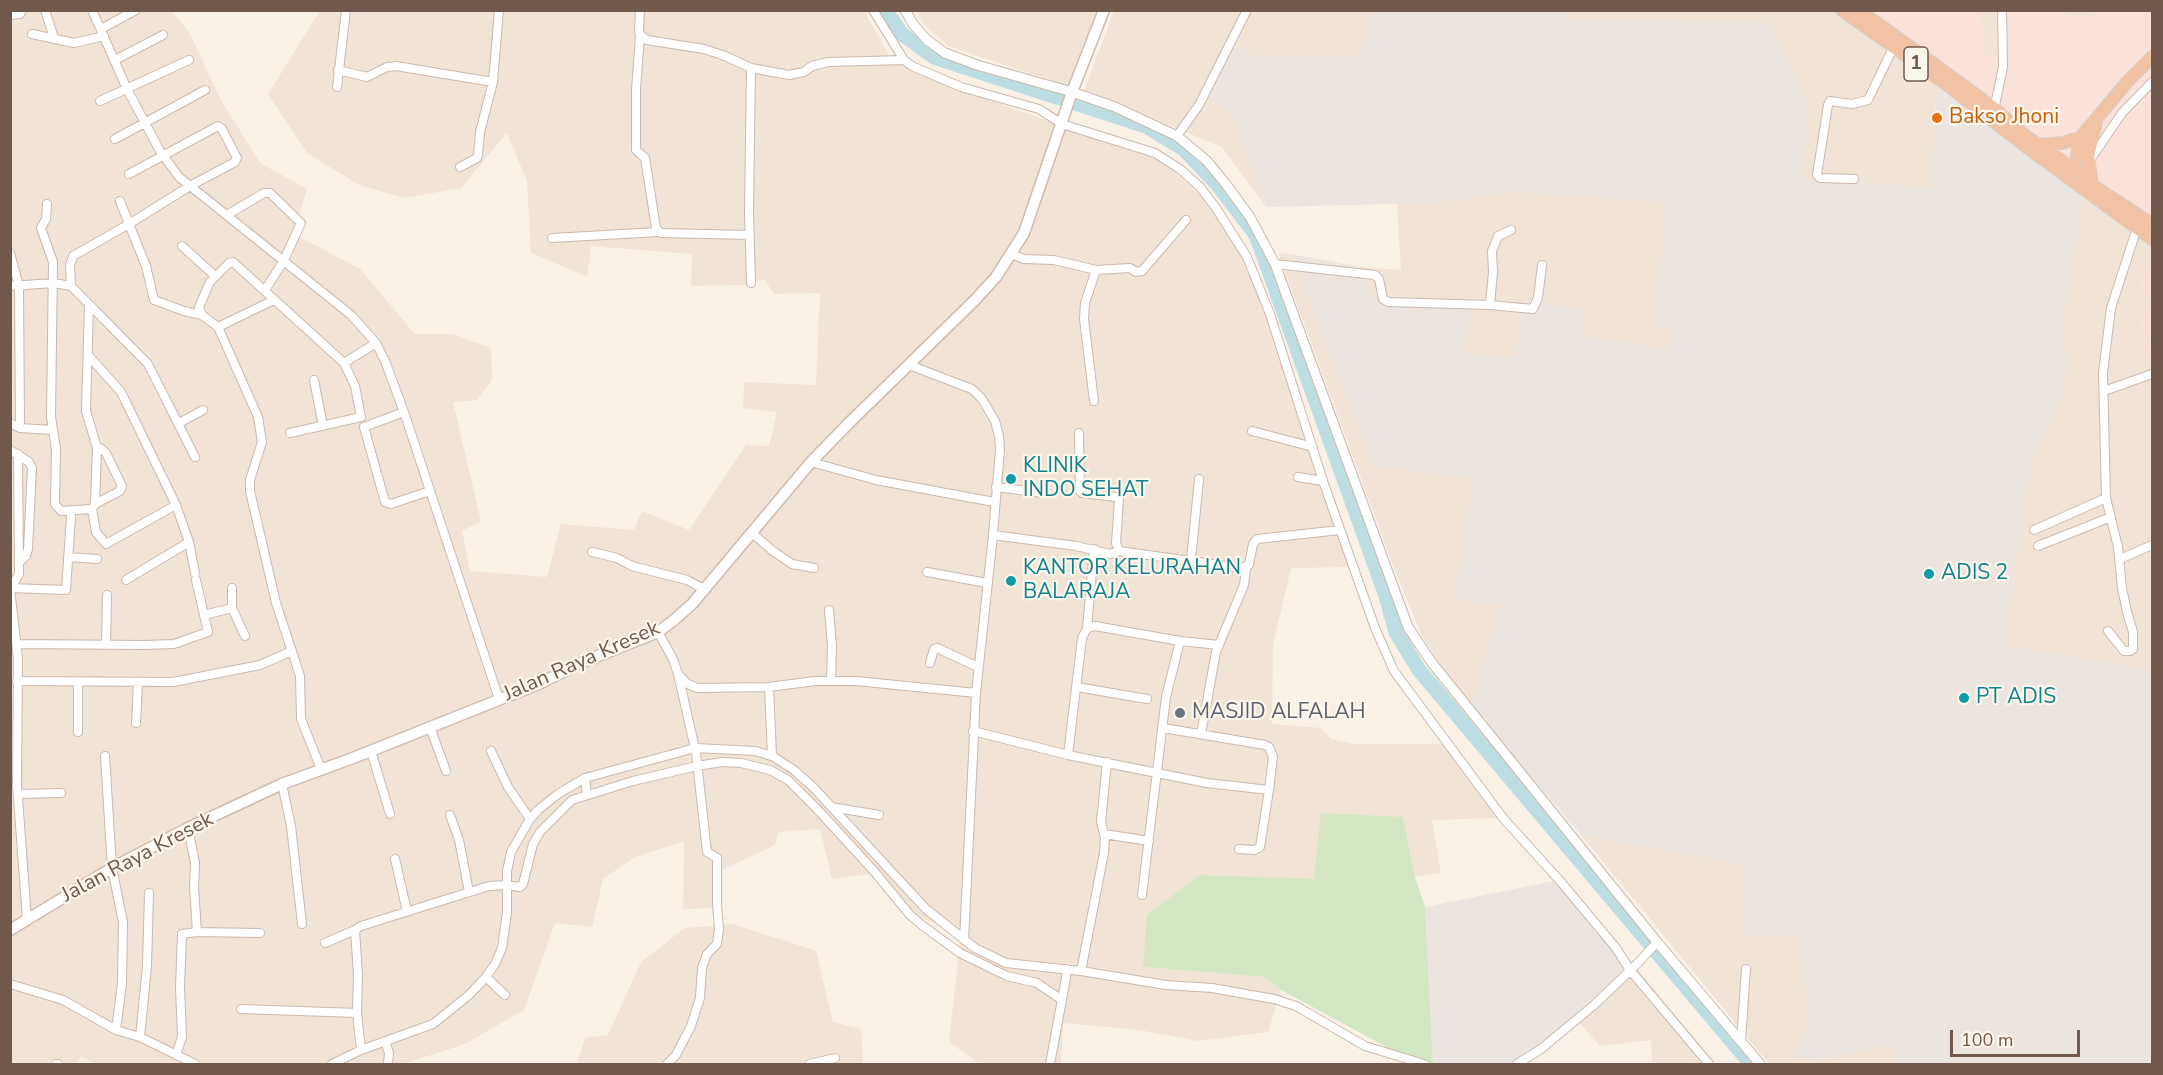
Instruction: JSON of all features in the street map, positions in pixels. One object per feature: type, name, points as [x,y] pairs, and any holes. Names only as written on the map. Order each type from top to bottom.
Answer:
[{"type":"highway","name":"1","points":[[1842,10],[1859,15],[1946,84],[1992,114],[2025,141],[2152,224]]},
{"type":"highway","points":[[2074,175],[2084,133],[2129,80],[2152,57]]},
{"type":"highway","points":[[2092,185],[2088,164],[2089,148],[2098,116]]},
{"type":"highway","points":[[2025,141],[2058,137],[2074,130],[2084,133]]},
{"type":"highway","points":[[2038,145],[2062,143],[2084,133]]},
{"type":"highway","name":"1","points":[[2025,141],[2038,145],[2152,239]]},
{"type":"main road","name":"Jalan Raya Kresek","points":[[10,930],[112,868],[188,828],[282,784],[430,727],[658,632],[692,604],[811,462],[996,277],[1024,232],[1072,93],[1104,10]]},
{"type":"street","points":[[10,15],[20,15],[22,10]]},
{"type":"street","points":[[45,10],[54,38]]},
{"type":"street","points":[[92,10],[127,89],[162,155],[179,177],[351,315],[376,343],[404,412],[499,699]]},
{"type":"street","points":[[32,34],[74,44],[103,32],[135,10]]},
{"type":"street","points":[[337,87],[346,10]]},
{"type":"street","points":[[460,167],[477,158],[478,155],[480,132],[493,82],[499,10]]},
{"type":"street","points":[[640,10],[636,150],[645,158],[658,232]]},
{"type":"street","points":[[873,10],[904,60],[928,75],[1039,109],[1063,121],[1155,153],[1180,169],[1200,187],[1247,257],[1270,314],[1340,530],[1375,628],[1394,671],[1503,818],[1568,890],[1616,948],[1630,970],[1709,1065]]},
{"type":"street","points":[[905,10],[913,24],[927,40],[945,53],[977,66],[1115,107],[1177,136],[1207,161],[1243,205],[1275,264],[1408,627],[1432,663],[1656,943],[1760,1065]]},
{"type":"street","points":[[1177,136],[1199,105],[1247,10]]},
{"type":"street","points":[[1992,114],[2002,73],[2002,10]]},
{"type":"street","points":[[115,60],[164,35]]},
{"type":"street","points":[[640,35],[647,40],[704,49],[751,68],[789,75],[804,72],[812,66],[828,63],[904,60]]},
{"type":"street","points":[[1854,179],[1817,175],[1828,102],[1858,103],[1868,100],[1895,44]]},
{"type":"street","points":[[100,102],[189,60]]},
{"type":"street","points":[[338,70],[367,77],[387,67],[396,66],[493,82]]},
{"type":"street","points":[[751,68],[749,235],[751,284]]},
{"type":"street","points":[[2088,164],[2122,113],[2152,82]]},
{"type":"street","points":[[115,139],[205,90]]},
{"type":"street","points":[[129,174],[216,127],[221,128],[237,160],[73,256],[70,265],[71,285],[147,364],[195,457]]},
{"type":"street","points":[[227,215],[264,193],[270,193],[301,223],[283,262],[265,290]]},
{"type":"street","points":[[120,201],[146,266],[154,300],[202,315],[218,327],[258,417],[262,442],[250,480],[250,491],[276,603],[300,676],[301,718],[321,769]]},
{"type":"street","points":[[47,204],[46,219],[41,228],[53,261],[51,417],[56,449],[57,508],[61,511],[94,507],[120,491],[122,486],[106,453],[97,448]]},
{"type":"street","points":[[1011,254],[1024,259],[1054,260],[1096,270],[1130,268],[1139,272],[1186,220]]},
{"type":"street","points":[[2108,631],[2124,651],[2133,649],[2133,632],[2122,588],[2120,559],[2106,498],[2103,373],[2111,308],[2137,228]]},
{"type":"street","points":[[1490,305],[1492,251],[1499,235],[1511,230]]},
{"type":"street","points":[[552,238],[658,232],[749,235]]},
{"type":"street","points":[[182,246],[215,276]]},
{"type":"street","points":[[10,253],[15,286],[20,428]]},
{"type":"street","points":[[202,315],[200,307],[210,282],[229,263],[235,263],[344,363],[355,386],[361,417],[385,502],[392,504],[430,491]]},
{"type":"street","points":[[1275,264],[1375,275],[1379,279],[1383,299],[1388,303],[1490,305],[1533,309],[1538,298],[1542,265]]},
{"type":"street","points":[[1094,401],[1084,319],[1085,303],[1096,270]]},
{"type":"street","points":[[15,286],[54,283],[71,285]]},
{"type":"street","points":[[218,327],[274,300]]},
{"type":"street","points":[[89,305],[87,415],[97,448],[94,507],[96,532],[106,544],[176,505]]},
{"type":"street","points":[[344,363],[376,343]]},
{"type":"street","points":[[16,644],[174,644],[208,632],[189,542],[176,505],[121,392],[88,355]]},
{"type":"street","points":[[909,365],[972,389],[982,399],[995,422],[999,436],[993,536],[975,693],[964,939]]},
{"type":"street","points":[[2104,391],[2152,374]]},
{"type":"street","points":[[314,380],[323,426]]},
{"type":"street","points":[[179,423],[203,410]]},
{"type":"street","points":[[364,427],[404,412]]},
{"type":"street","points":[[290,433],[361,417]]},
{"type":"street","points":[[10,423],[20,428],[53,430]]},
{"type":"street","points":[[1252,431],[1313,447]]},
{"type":"street","points":[[1079,433],[1080,491],[1119,499],[1116,543],[1119,551]]},
{"type":"street","points":[[14,452],[29,462],[32,468],[28,549],[26,556],[20,562]]},
{"type":"street","points":[[14,452],[20,562],[19,574],[11,588],[16,644],[14,659],[17,681],[18,794],[27,919]]},
{"type":"street","points":[[811,462],[876,480],[994,502]]},
{"type":"street","points":[[1298,477],[1323,481]]},
{"type":"street","points":[[1191,560],[1198,479]]},
{"type":"street","points":[[996,487],[1042,493]]},
{"type":"street","points":[[2034,530],[2106,498]]},
{"type":"street","points":[[11,588],[66,590],[71,517]]},
{"type":"street","points":[[2038,546],[2111,517]]},
{"type":"street","points":[[1201,734],[1214,662],[1244,585],[1246,567],[1251,559],[1253,544],[1257,539],[1340,530]]},
{"type":"street","points":[[752,533],[792,564],[814,568]]},
{"type":"street","points":[[993,536],[1094,549],[1110,554],[1119,551],[1246,567]]},
{"type":"street","points":[[126,580],[189,542]]},
{"type":"street","points":[[2120,559],[2152,545]]},
{"type":"street","points":[[1068,755],[1082,638],[1087,628],[1094,549]]},
{"type":"street","points":[[592,552],[617,558],[632,566],[687,580],[704,590]]},
{"type":"street","points":[[68,557],[97,559]]},
{"type":"street","points":[[927,572],[987,583]]},
{"type":"street","points":[[232,588],[232,608],[245,636]]},
{"type":"street","points":[[106,645],[107,595]]},
{"type":"street","points":[[204,615],[232,608]]},
{"type":"street","points":[[829,610],[832,646],[831,680]]},
{"type":"street","points":[[1087,628],[1095,626],[1219,645]]},
{"type":"street","points":[[658,632],[673,659],[678,674],[695,751],[707,852],[717,858],[719,940],[705,958],[700,998],[691,1026],[676,1055],[667,1065]]},
{"type":"street","points":[[1142,895],[1166,697],[1180,640]]},
{"type":"street","points":[[930,663],[934,649],[937,648],[978,667]]},
{"type":"street","points":[[17,681],[173,682],[203,678],[260,665],[292,651]]},
{"type":"street","points":[[678,674],[688,684],[697,688],[769,687],[831,680],[975,693]]},
{"type":"street","points":[[78,682],[78,732]]},
{"type":"street","points":[[136,723],[138,683]]},
{"type":"street","points":[[769,687],[772,762]]},
{"type":"street","points":[[1077,687],[1147,699]]},
{"type":"street","points":[[430,727],[446,771]]},
{"type":"street","points":[[1163,728],[1269,747],[1273,757],[1260,847],[1255,850],[1239,849]]},
{"type":"street","points":[[974,731],[1068,755],[1207,783],[1269,790]]},
{"type":"street","points":[[370,751],[390,814]]},
{"type":"street","points":[[491,751],[508,787],[530,819]]},
{"type":"street","points":[[325,944],[369,922],[489,886],[512,887],[523,884],[533,844],[540,832],[585,780],[607,780],[695,751],[772,762],[791,775],[810,793],[910,915],[923,926],[968,957],[1007,976],[1037,983],[1062,999]]},
{"type":"street","points":[[105,756],[112,868],[123,922],[122,983],[116,1030]]},
{"type":"street","points":[[332,1065],[361,1050],[434,1023],[487,979],[502,948],[512,887],[507,871],[511,852],[530,819],[570,795],[587,794],[607,780],[632,773],[722,762],[741,756],[772,762],[791,775],[810,793],[831,807],[926,909],[975,948],[1006,963],[1081,971],[1166,985],[1212,988],[1274,999],[1296,1006],[1365,1046],[1424,1065]]},
{"type":"street","points":[[1081,971],[1104,853],[1104,834],[1101,822],[1107,762]]},
{"type":"street","points":[[585,780],[587,794]]},
{"type":"street","points":[[282,784],[291,826],[302,924]]},
{"type":"street","points":[[18,794],[61,793]]},
{"type":"street","points":[[831,807],[879,814]]},
{"type":"street","points":[[450,815],[459,840],[469,892]]},
{"type":"street","points":[[188,828],[195,863],[197,932]]},
{"type":"street","points":[[1104,834],[1149,841]]},
{"type":"street","points":[[395,859],[407,911]]},
{"type":"street","points":[[140,1037],[147,966],[149,893]]},
{"type":"street","points":[[355,930],[358,975],[357,1013],[361,1050]]},
{"type":"street","points":[[176,1055],[182,1037],[181,939],[183,933],[260,933]]},
{"type":"street","points":[[1517,1065],[1541,1049],[1594,1005],[1656,943]]},
{"type":"street","points":[[1050,1065],[1066,969]]},
{"type":"street","points":[[1741,1041],[1746,969]]},
{"type":"street","points":[[487,979],[505,995]]},
{"type":"street","points":[[10,984],[63,1000],[116,1030],[140,1037],[195,1065]]},
{"type":"street","points":[[241,1010],[357,1013]]},
{"type":"street","points":[[385,1041],[389,1053],[388,1065]]},
{"type":"street","points":[[810,1065],[835,1058]]},
{"type":"shaded area","points":[[1565,10],[1567,21],[1769,22],[1808,103],[1802,177],[1930,188],[1937,86],[2084,190],[2061,338],[2069,358],[2062,398],[2031,461],[2005,646],[2152,670],[2152,1064],[1896,1064],[1894,1043],[1817,1061],[1793,1056],[1808,1027],[1801,937],[1741,936],[1743,864],[1582,836],[1471,709],[1500,605],[1455,600],[1473,479],[1374,466],[1291,254],[1359,267],[1372,295],[1471,301],[1465,353],[1514,358],[1525,299],[1584,311],[1581,336],[1669,349],[1673,330],[1654,329],[1666,202],[1508,192],[1435,203],[1266,207],[1233,115],[1205,98],[1233,46],[1260,57],[1361,55],[1371,11]]},
{"type":"shaded area","points":[[10,11],[172,11],[189,32],[221,100],[260,163],[307,189],[294,234],[360,269],[415,334],[453,334],[491,348],[492,380],[477,400],[453,402],[481,521],[462,531],[470,571],[547,577],[561,524],[634,530],[642,511],[689,530],[746,445],[769,446],[777,412],[743,408],[744,382],[816,385],[820,293],[774,294],[764,279],[743,285],[691,286],[692,254],[591,246],[587,277],[531,253],[527,181],[507,133],[461,188],[405,198],[359,185],[307,153],[268,94],[319,12],[317,11],[866,11],[890,57],[924,77],[1162,161],[1208,202],[1243,248],[1349,567],[1291,568],[1273,645],[1272,724],[1321,728],[1331,739],[1353,744],[1447,744],[1471,765],[1500,818],[1432,820],[1441,873],[1415,877],[1403,817],[1314,880],[1200,875],[1143,967],[1265,977],[1281,990],[1268,1032],[1198,1041],[1139,1030],[1063,1023],[1061,1064],[980,1064],[949,1042],[961,934],[918,916],[877,873],[832,879],[820,829],[778,832],[775,845],[720,871],[715,908],[683,909],[684,841],[635,857],[603,879],[592,927],[555,923],[524,1010],[465,1044],[403,1064],[95,1064],[81,1056],[76,1064],[11,1064]]},
{"type":"shaded area","points":[[917,11],[1097,11],[1070,87],[948,46],[923,23]]},
{"type":"shaded area","points":[[1114,11],[1371,11],[1361,55],[1260,57],[1233,46],[1205,99],[1233,115],[1266,207],[1222,147],[1155,119],[1083,94]]},
{"type":"shaded area","points":[[1565,11],[1835,11],[1873,36],[1937,86],[1930,188],[1802,177],[1808,103],[1769,22],[1567,21]]},
{"type":"shaded area","points":[[1879,11],[1980,11],[1984,55],[2003,61],[2005,11],[2052,11],[2090,19],[2092,11],[2152,11],[2152,62],[2149,67],[2152,68],[2152,237],[1937,86],[1873,36]]},
{"type":"shaded area","points":[[1980,11],[2005,11],[2004,61],[1984,55]]},
{"type":"shaded area","points":[[2052,11],[2092,11],[2090,19]]},
{"type":"shaded area","points":[[2084,190],[2152,237],[2152,254],[2141,282],[2149,299],[2142,322],[2148,366],[2152,365],[2152,670],[2005,646],[2031,461],[2062,398],[2069,358],[2061,338]]},
{"type":"shaded area","points":[[1508,192],[1666,202],[1654,328],[1674,330],[1670,349],[1581,336],[1526,299],[1514,358],[1465,353],[1471,301],[1372,295],[1359,267],[1401,270],[1397,204],[1435,203]]},
{"type":"shaded area","points":[[1278,253],[1291,254],[1473,479],[1455,599],[1500,605],[1471,709],[1423,638],[1392,563]]},
{"type":"shaded area","points":[[2152,254],[2152,365],[2148,366],[2142,322],[2149,299],[2141,282]]},
{"type":"shaded area","points":[[1582,836],[1743,864],[1801,937],[1808,1027],[1817,1061],[1894,1043],[1896,1064],[1769,1064]]},
{"type":"shaded area","points":[[1558,880],[1635,966],[1521,1064],[1433,1064],[1425,907]]},
{"type":"shaded area","points":[[733,924],[816,951],[833,1022],[861,1029],[863,1064],[577,1064],[585,1038],[608,1035],[641,962],[685,928]]},
{"type":"shaded area","points":[[1635,966],[1716,1064],[1652,1064],[1651,1040],[1600,1046],[1575,1018]]},
{"type":"green space","points":[[1321,813],[1403,817],[1415,877],[1425,907],[1433,1064],[1394,1051],[1281,990],[1265,977],[1143,967],[1147,915],[1200,875],[1314,879]]},
{"type":"waterway","points":[[885,10],[902,34],[934,57],[1146,126],[1184,149],[1217,184],[1256,235],[1386,596],[1396,632],[1419,670],[1751,1064]]},
{"type":"place","name":"Bakso Jhoni","points":[[1937,118]]},
{"type":"place","name":"KLINIK INDO SEHAT","points":[[1011,479]]},
{"type":"place","name":"ADIS 2","points":[[1929,574]]},
{"type":"place","name":"KANTOR KELURAHAN BALARAJA","points":[[1011,581]]},
{"type":"place","name":"PT ADIS","points":[[1964,698]]},
{"type":"place","name":"MASJID ALFALAH","points":[[1180,713]]}]
